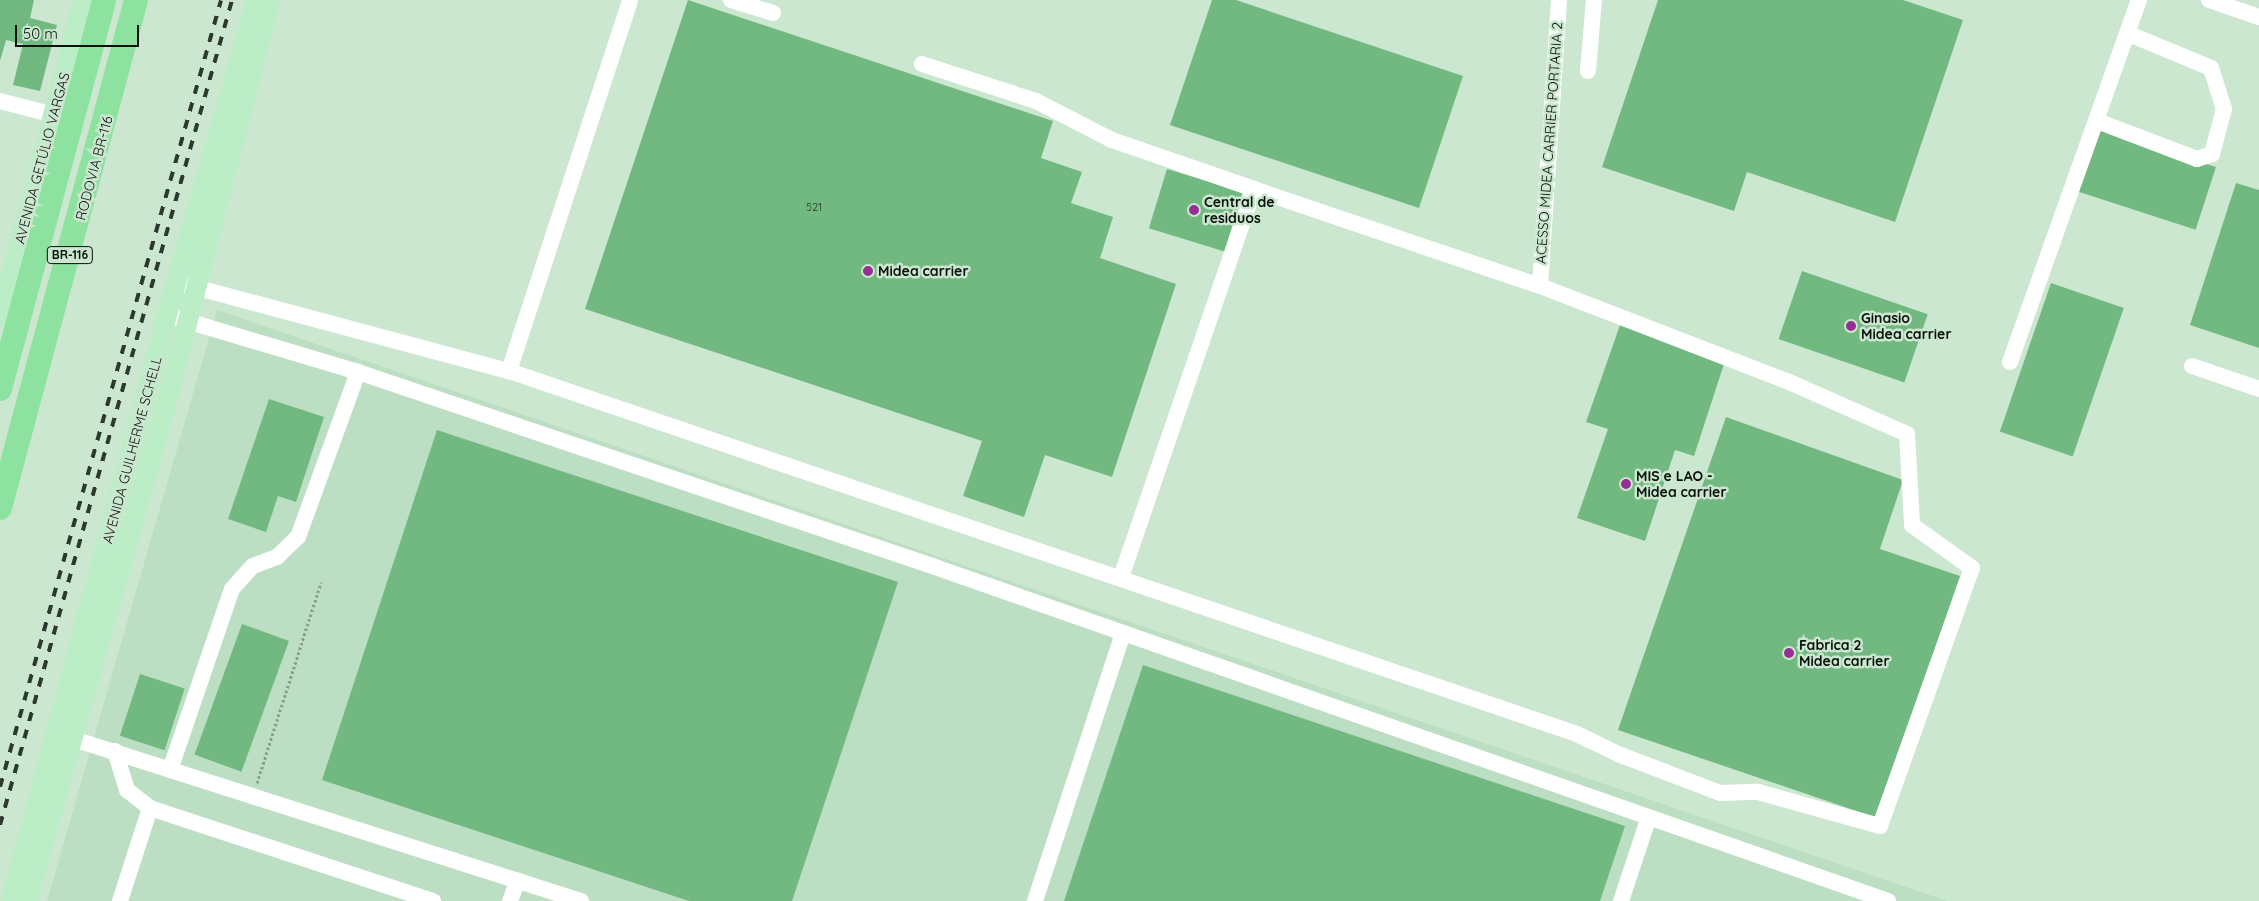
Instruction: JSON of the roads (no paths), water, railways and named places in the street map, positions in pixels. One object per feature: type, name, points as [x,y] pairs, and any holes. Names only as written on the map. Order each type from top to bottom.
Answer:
[{"type":"highway","name":"BR-116","points":[[0,389],[104,0]]},
{"type":"highway","name":"RODOVIA BR-116","points":[[0,508],[136,0]]},
{"type":"main road","name":"AVENIDA GETÚLIO VARGAS","points":[[0,317],[83,0]]},
{"type":"main road","name":"AVENIDA GUILHERME SCHELL","points":[[27,901],[64,736],[167,316],[257,0]]},
{"type":"main road","name":"AVENIDA GUILHERME SCHELL","points":[[11,901],[64,736],[189,321],[270,0]]},
{"type":"street","points":[[509,371],[630,0]]},
{"type":"street","points":[[730,0],[773,13]]},
{"type":"street","name":"ACESSO MIDEA CARRIER PORTARIA 2","points":[[1540,286],[1559,0]]},
{"type":"street","points":[[1588,71],[1594,0]]},
{"type":"street","points":[[2010,362],[2129,34],[2139,0]]},
{"type":"street","points":[[2208,0],[2259,17]]},
{"type":"street","points":[[2097,121],[2197,159],[2212,154],[2224,109],[2211,68],[2203,61],[2129,34]]},
{"type":"street","points":[[176,282],[198,286],[509,371],[1578,734],[1618,754],[1720,793],[1758,792],[1880,826],[1972,568],[1912,525],[1907,434],[1789,382],[1540,286],[1112,140],[1036,101],[922,64]]},
{"type":"street","points":[[0,101],[54,115]]},
{"type":"street","points":[[1121,578],[1254,188]]},
{"type":"street","points":[[167,316],[358,372],[1123,633],[1648,820],[1855,896],[1888,901]]},
{"type":"street","points":[[2192,366],[2259,389]]},
{"type":"street","points":[[171,767],[232,589],[253,566],[277,557],[298,537],[358,372]]},
{"type":"street","points":[[1035,901],[1123,633]]},
{"type":"street","points":[[64,736],[171,767],[581,901]]},
{"type":"street","points":[[115,751],[126,790],[150,808],[433,901]]},
{"type":"street","points":[[120,901],[150,808]]},
{"type":"street","points":[[1621,901],[1648,820]]},
{"type":"street","points":[[510,901],[518,880]]},
{"type":"railway","points":[[0,787],[221,0]]},
{"type":"railway","points":[[0,825],[232,0]]},
{"type":"place","name":"Central de residuos","points":[[1194,210]]},
{"type":"place","name":"Midea carrier","points":[[868,271]]},
{"type":"place","name":"Ginasio Midea carrier","points":[[1851,326]]},
{"type":"place","name":"MIS e LAO - Midea carrier","points":[[1626,484]]},
{"type":"place","name":"Fabrica 2 Midea carrier","points":[[1789,653]]}]
